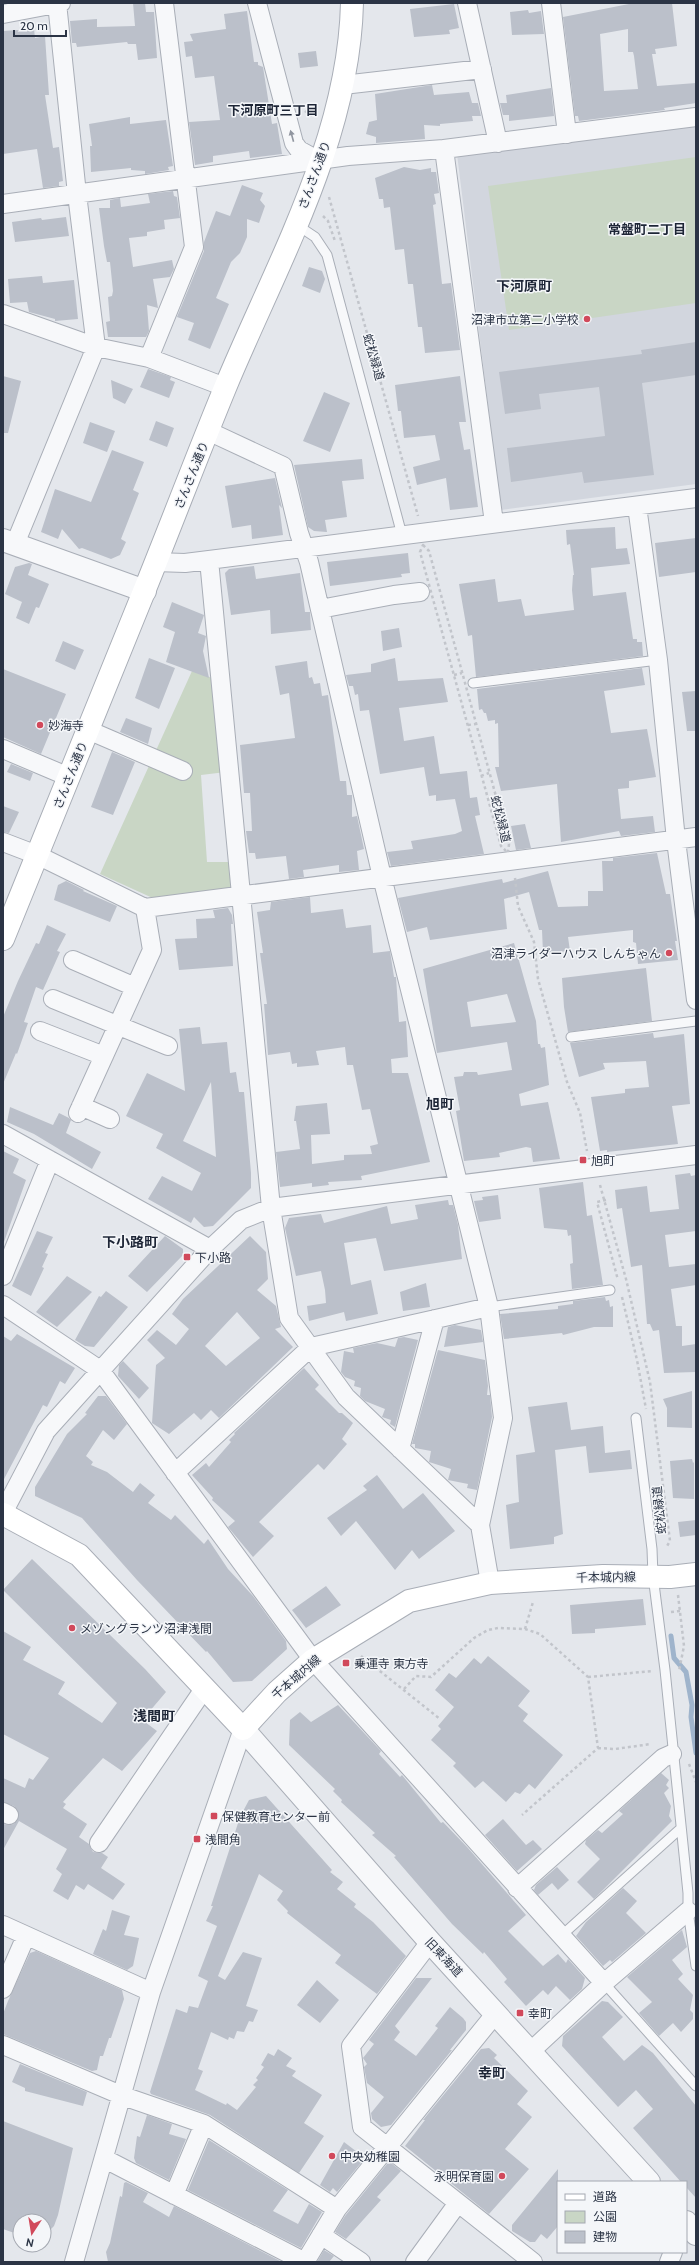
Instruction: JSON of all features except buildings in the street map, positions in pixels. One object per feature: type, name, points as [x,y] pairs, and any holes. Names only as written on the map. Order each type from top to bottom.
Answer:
[{"type":"main road","name":"さんさん通り","points":[[3,940],[145,590],[225,387],[286,251],[296,225],[333,123],[343,85],[351,36],[352,3]]},
{"type":"main road","points":[[3,1513],[79,1555],[243,1729]]},
{"type":"main road","name":"千本城内線","points":[[243,1729],[277,1692],[313,1660],[409,1601],[490,1583],[603,1576],[696,1574]]},
{"type":"street","points":[[57,3],[77,194],[96,347],[9,542],[145,590]]},
{"type":"street","points":[[3,14],[61,3]]},
{"type":"street","points":[[149,358],[194,247],[164,3]]},
{"type":"street","points":[[257,3],[294,143],[299,150],[319,161]]},
{"type":"street","points":[[467,3],[498,143]]},
{"type":"street","points":[[551,3],[567,134]]},
{"type":"street","points":[[343,85],[482,69]]},
{"type":"street","points":[[3,204],[186,180],[348,156],[444,149],[498,143],[696,117]]},
{"type":"street","points":[[444,149],[494,523]]},
{"type":"street","points":[[3,314],[96,347],[149,358],[225,387]]},
{"type":"street","points":[[208,431],[283,466],[320,609],[382,877],[489,1307],[503,1418],[480,1524],[490,1583]]},
{"type":"street","points":[[156,562],[185,563],[696,498]]},
{"type":"street","points":[[637,506],[658,660],[676,840],[692,946],[696,1000]]},
{"type":"street","points":[[209,560],[271,1208],[289,1318],[346,1397],[480,1524]]},
{"type":"street","points":[[320,609],[394,595],[420,592]]},
{"type":"street","points":[[88,730],[183,770]]},
{"type":"street","points":[[3,749],[69,777]]},
{"type":"street","points":[[3,842],[37,855],[145,908],[241,894],[696,837]]},
{"type":"street","points":[[110,1119],[80,1110],[152,950],[145,908]]},
{"type":"street","points":[[73,960],[135,987]]},
{"type":"street","points":[[53,999],[168,1046]]},
{"type":"street","points":[[40,1031],[104,1056]]},
{"type":"street","points":[[3,1134],[210,1249]]},
{"type":"street","points":[[3,1513],[46,1431],[210,1249],[242,1220],[271,1208],[696,1155]]},
{"type":"street","points":[[3,1276],[50,1160]]},
{"type":"street","points":[[3,1305],[100,1370],[313,1660],[604,1983]]},
{"type":"street","points":[[175,1473],[311,1348],[489,1307]]},
{"type":"street","points":[[400,1449],[435,1319]]},
{"type":"street","points":[[99,1843],[204,1689]]},
{"type":"street","points":[[74,2262],[123,2096],[151,1992],[243,1729]]},
{"type":"street","name":"旧東海道","points":[[243,1729],[430,1942],[648,2181]]},
{"type":"street","points":[[517,1888],[663,1758],[665,1748]]},
{"type":"street","points":[[530,2052],[604,1983],[692,1910]]},
{"type":"street","points":[[3,1925],[151,1992]]},
{"type":"street","points":[[3,1989],[26,1936]]},
{"type":"street","points":[[430,1942],[351,2046],[362,2127],[533,2262]]},
{"type":"street","points":[[104,2159],[305,2262],[337,2209],[496,2013]]},
{"type":"street","points":[[3,2045],[123,2096],[204,2124],[337,2209]]},
{"type":"street","points":[[174,2195],[204,2124]]},
{"type":"street","points":[[415,2262],[458,2203]]},
{"type":"street","points":[[321,2235],[361,2262]]},
{"type":"lane","points":[[296,225],[315,237],[327,255],[402,535]]},
{"type":"lane","points":[[473,683],[658,660]]},
{"type":"lane","points":[[571,1037],[696,1021]]},
{"type":"lane","points":[[489,1307],[610,1290]]},
{"type":"lane","points":[[636,1418],[665,1670],[665,1748],[680,1829],[688,1893],[692,1910],[696,1966]]},
{"type":"lane","points":[[561,1936],[680,1829]]},
{"type":"lane","points":[[604,1983],[696,2086]]},
{"type":"path","name":"蛇松緑道","points":[[327,193],[340,231],[407,474],[418,517],[415,521]]},
{"type":"path","points":[[332,233],[340,231]]},
{"type":"path","points":[[336,246],[343,244]]},
{"type":"path","name":"蛇松緑道","points":[[422,545],[429,551],[462,673],[509,844],[508,853],[500,846],[420,552],[422,545]]},
{"type":"path","points":[[454,675],[462,673]]},
{"type":"path","points":[[468,725],[476,724]]},
{"type":"path","points":[[481,776],[489,773]]},
{"type":"path","points":[[514,871],[518,906],[534,942],[538,979],[567,1082],[579,1109],[589,1157]]},
{"type":"path","name":"蛇松緑道","points":[[598,1178],[606,1200],[646,1359],[670,1541],[666,1548],[662,1542]]},
{"type":"path","points":[[606,1200],[597,1202],[620,1288]]},
{"type":"path","points":[[618,1280],[626,1279]]},
{"type":"path","points":[[621,1295],[637,1360],[647,1414]]},
{"type":"path","points":[[677,1589],[684,1646],[683,1658],[678,1674]]},
{"type":"path","points":[[525,1630],[533,1602]]},
{"type":"path","points":[[404,1689],[416,1676],[431,1677],[474,1638],[488,1630],[525,1630],[540,1634],[588,1677],[598,1748]]},
{"type":"path","points":[[361,1656],[440,1719]]},
{"type":"path","points":[[588,1677],[665,1670]]},
{"type":"path","points":[[522,1815],[598,1748],[665,1748]]},
{"type":"shaded area","name":"沼津市立第二小学校","points":[[696,123],[696,484],[501,510],[457,154]]},
{"type":"green space","points":[[696,157],[696,303],[509,330],[488,186]]},
{"type":"green space","points":[[192,671],[221,681],[226,772],[201,775],[207,862],[234,862],[238,892],[157,900],[100,874]]},
{"type":"waterway","points":[[671,1636],[674,1658],[686,1672],[692,1705],[691,1717],[696,1753]]},
{"type":"place","name":"沼津市立第二小学校","points":[[587,319]]},
{"type":"place","name":"妙海寺","points":[[40,725]]},
{"type":"place","name":"沼津ライダーハウス しんちゃん","points":[[669,953]]},
{"type":"place","name":"旭町","points":[[583,1160]]},
{"type":"place","name":"下小路","points":[[187,1257]]},
{"type":"place","name":"メゾングランツ沼津浅間","points":[[72,1628]]},
{"type":"place","name":"乗運寺 東方寺","points":[[346,1663]]},
{"type":"place","name":"保健教育センター前","points":[[214,1816]]},
{"type":"place","name":"浅間角","points":[[197,1839]]},
{"type":"place","name":"幸町","points":[[520,2013]]},
{"type":"place","name":"中央幼稚園","points":[[332,2156]]},
{"type":"place","name":"永明保育園","points":[[502,2176]]},
{"type":"district","name":"下河原町三丁目","points":[[273,110]]},
{"type":"district","name":"常盤町二丁目","points":[[647,229]]},
{"type":"district","name":"下河原町","points":[[524,286]]},
{"type":"district","name":"旭町","points":[[440,1104]]},
{"type":"district","name":"下小路町","points":[[130,1242]]},
{"type":"district","name":"浅間町","points":[[154,1716]]},
{"type":"district","name":"幸町","points":[[492,2073]]}]
